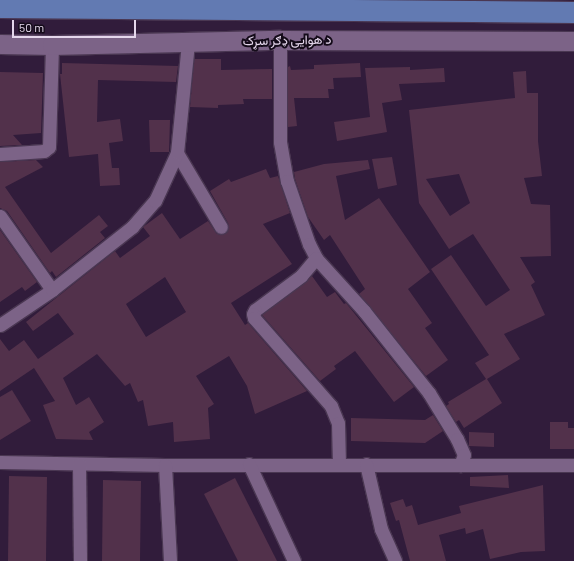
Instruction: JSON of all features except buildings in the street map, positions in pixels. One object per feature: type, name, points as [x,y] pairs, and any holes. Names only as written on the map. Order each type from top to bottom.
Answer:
[{"type":"main road","points":[[0,7],[574,12]]},
{"type":"main road","name":"د هوایی ډګر سړک","points":[[0,44],[52,45],[280,40],[574,41]]},
{"type":"street","points":[[280,40],[280,142],[287,181],[309,244],[316,258],[364,311],[430,393],[460,445],[464,455],[460,465]]},
{"type":"street","points":[[0,325],[52,290],[132,227],[155,201],[176,153],[188,42]]},
{"type":"street","points":[[0,154],[44,151],[48,147],[52,45]]},
{"type":"street","points":[[176,153],[221,227]]},
{"type":"street","points":[[0,216],[52,290]]},
{"type":"street","points":[[316,258],[301,276],[255,310],[253,314],[254,318],[331,406],[338,423],[339,464]]},
{"type":"street","points":[[0,462],[165,465],[574,465]]},
{"type":"street","points":[[79,464],[80,561]]},
{"type":"street","points":[[249,464],[294,561]]},
{"type":"street","points":[[366,464],[381,529],[395,561]]},
{"type":"street","points":[[165,465],[170,561]]}]
